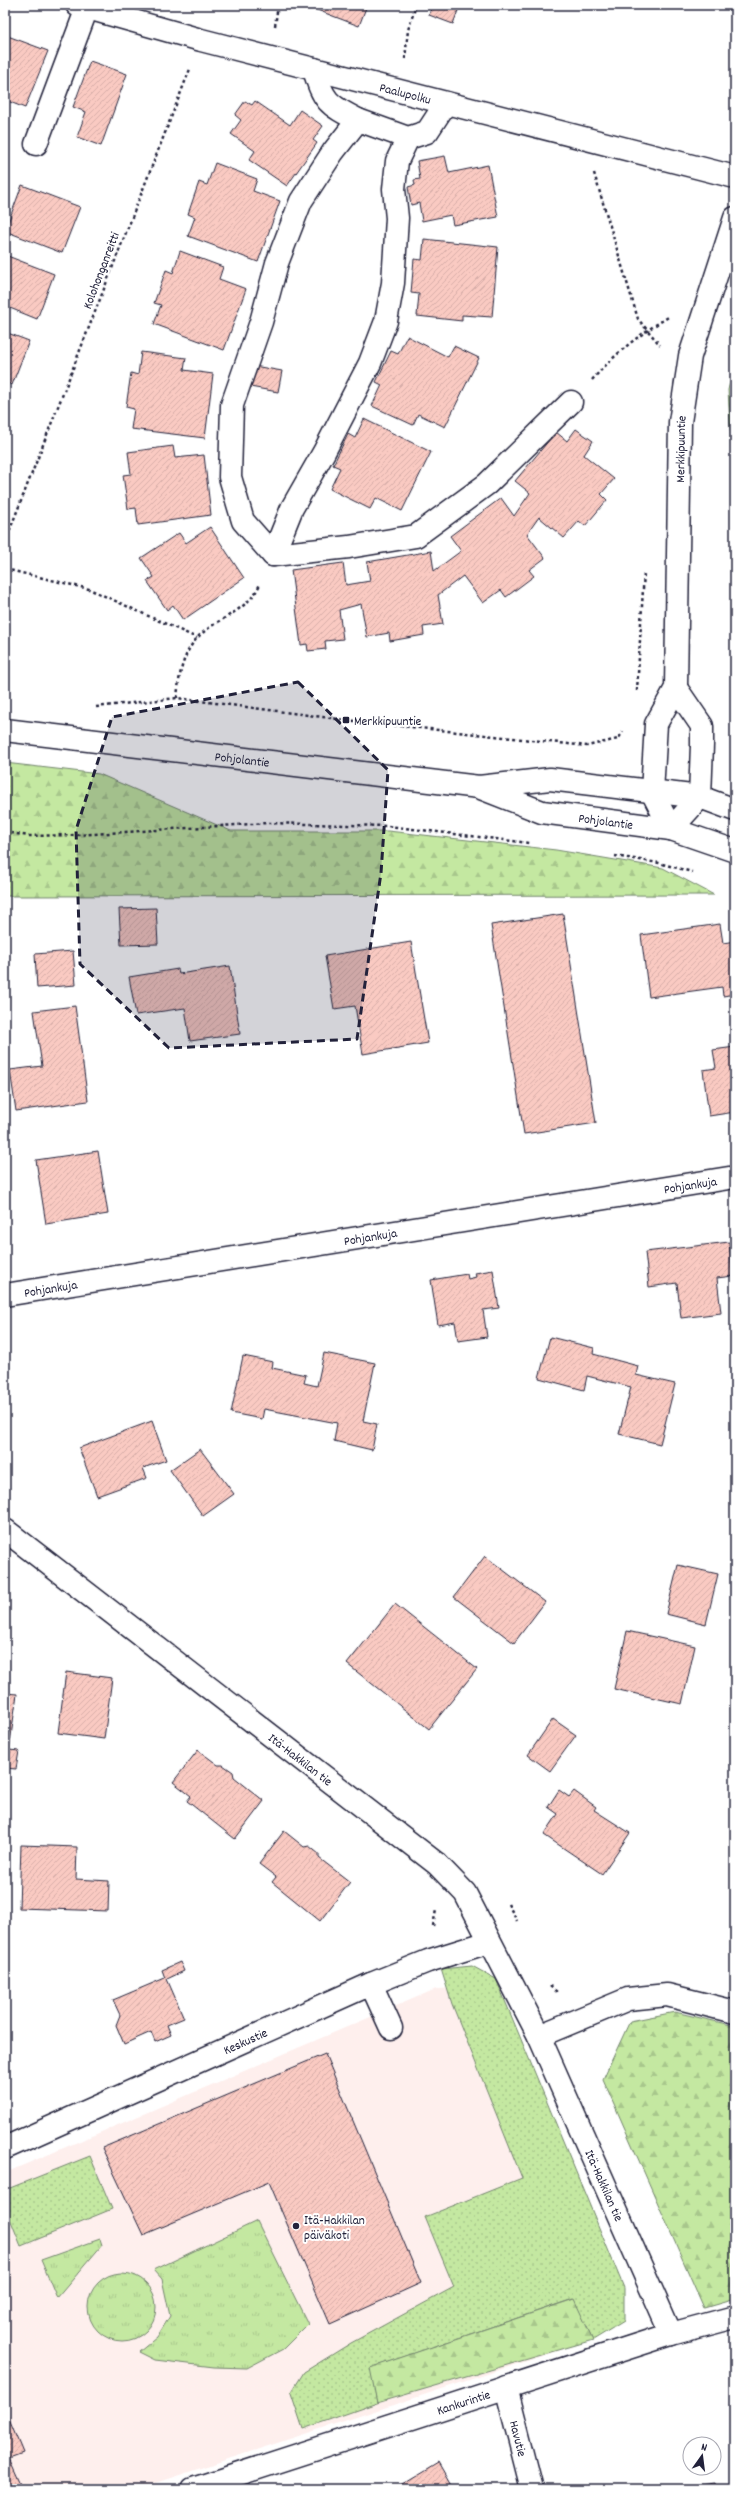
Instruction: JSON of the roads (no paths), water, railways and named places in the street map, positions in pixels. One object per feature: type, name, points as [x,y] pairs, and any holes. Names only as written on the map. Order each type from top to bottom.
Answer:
[{"type":"street","name":"Paalupolku","points":[[82,6],[201,40],[735,177]]},
{"type":"street","points":[[36,144],[82,6]]},
{"type":"street","points":[[314,69],[321,93],[335,109],[358,120],[408,138],[427,132],[446,103]]},
{"type":"street","points":[[273,555],[243,521],[230,477],[232,405],[261,322],[277,262],[301,201],[333,152],[358,120]]},
{"type":"street","points":[[273,555],[292,508],[324,452],[370,362],[386,321],[393,284],[397,218],[394,189],[397,161],[408,138]]},
{"type":"street","name":"Merkkipuuntie","points":[[652,792],[656,724],[676,688],[680,422],[690,356],[735,218]]},
{"type":"street","points":[[273,555],[349,547],[416,536],[487,484],[571,402]]},
{"type":"street","points":[[652,792],[672,830],[700,797],[702,726],[676,688]]},
{"type":"street","name":"Pohjolantie","points":[[6,730],[479,787],[550,779],[700,797],[735,810]]},
{"type":"street","name":"Pohjolantie","points":[[479,787],[542,812],[672,830],[735,851]]},
{"type":"street","name":"Pohjankuja","points":[[5,1295],[735,1177]]},
{"type":"street","name":"Itä-Hakkilan tie","points":[[5,1530],[437,1864],[465,1894],[539,2036],[671,2334]]},
{"type":"street","name":"Keskustie","points":[[5,2148],[371,1984],[428,1961],[489,1942]]},
{"type":"street","points":[[371,1984],[391,2028]]},
{"type":"street","points":[[539,2036],[628,1999],[668,1995],[735,2012]]},
{"type":"street","name":"Kankurintie","points":[[193,2489],[671,2334],[735,2318]]},
{"type":"street","name":"Havutie","points":[[506,2387],[532,2489]]},
{"type":"place","name":"Merkkipuuntie","points":[[346,720]]},
{"type":"place","name":"Itä-Hakkilan päiväkoti","points":[[296,2226]]}]
